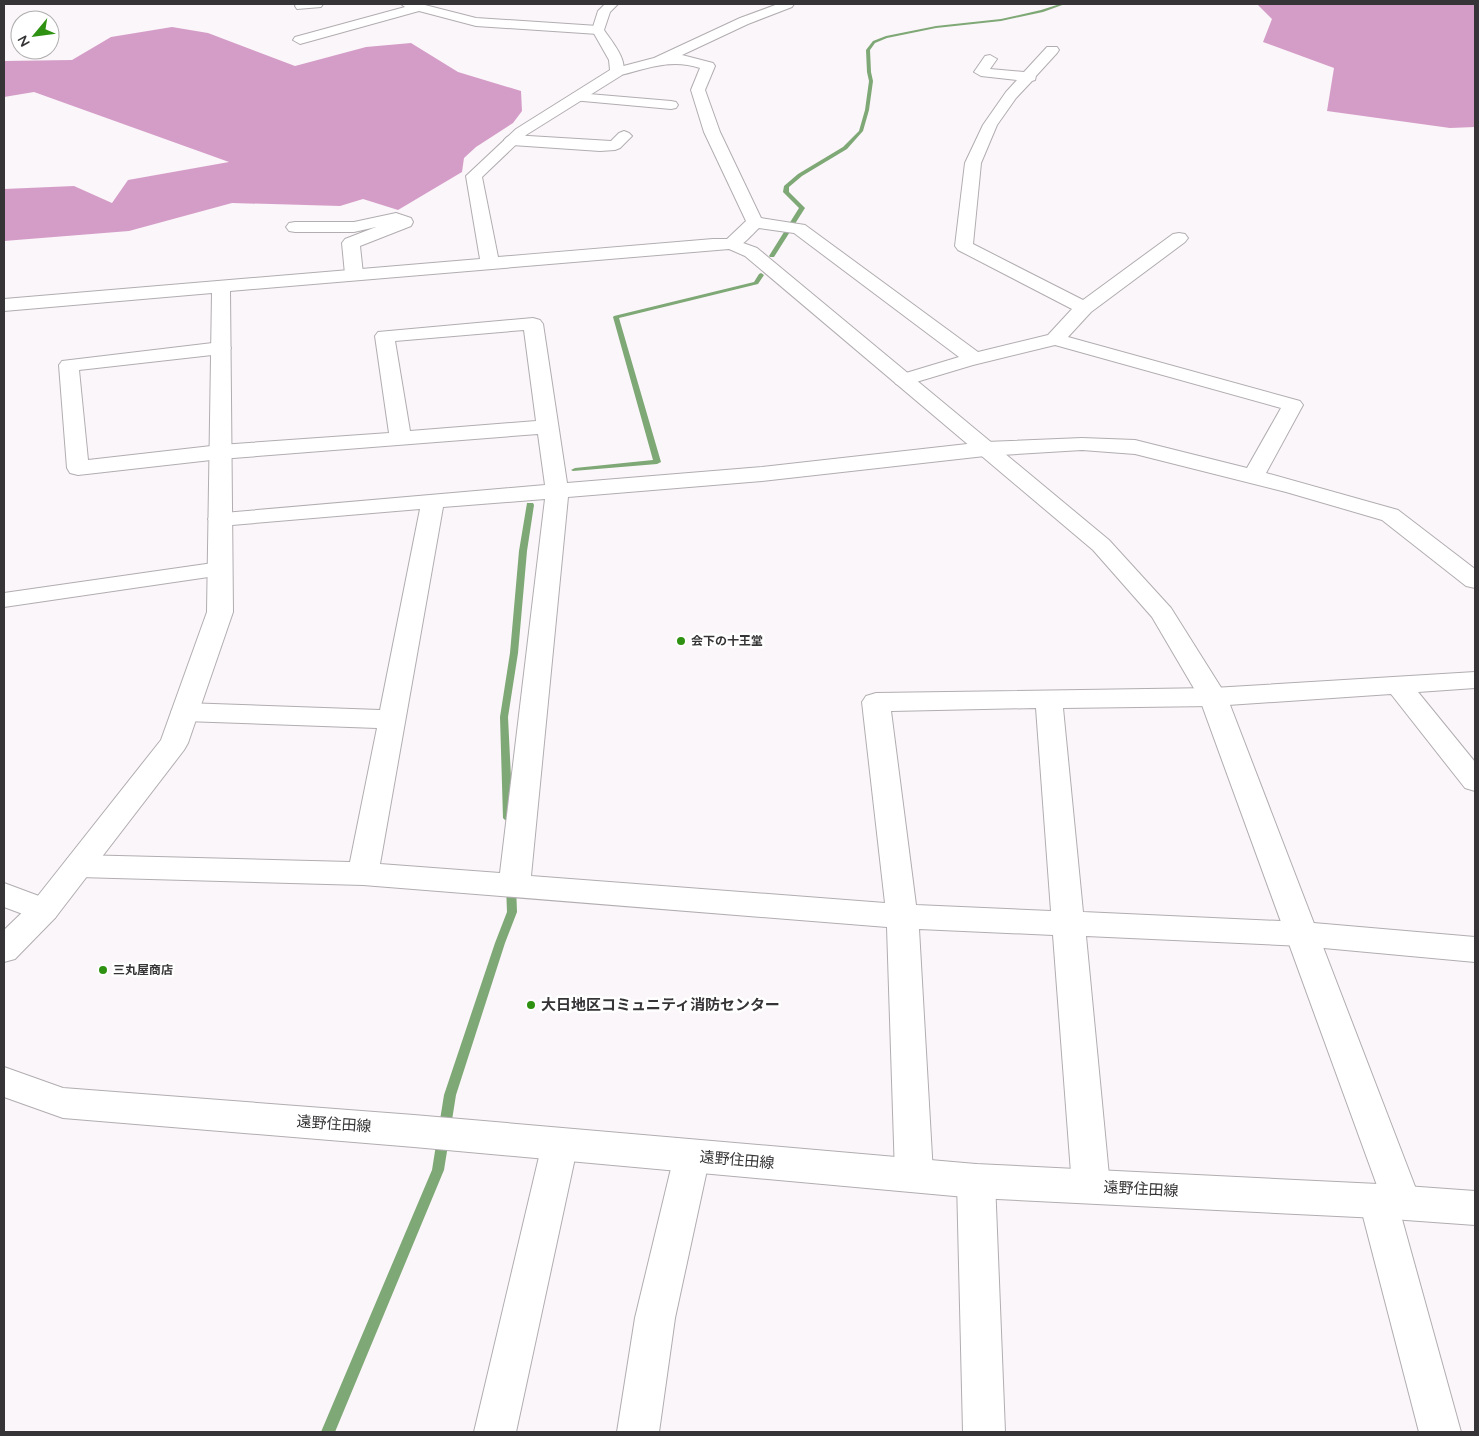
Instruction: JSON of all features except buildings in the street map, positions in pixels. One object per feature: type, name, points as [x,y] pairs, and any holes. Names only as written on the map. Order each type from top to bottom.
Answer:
[{"type":"street","points":[[301,6],[317,4]]},
{"type":"street","points":[[612,4],[604,11],[598,30],[616,60],[617,72]]},
{"type":"street","points":[[659,61],[744,21],[788,4]]},
{"type":"street","points":[[300,40],[413,6],[476,22],[598,30]]},
{"type":"street","points":[[1052,50],[1030,77],[1011,95],[990,125],[973,163],[964,246],[1084,308]]},
{"type":"street","points":[[490,263],[474,176],[521,132],[617,72],[659,61],[686,59],[708,66],[698,90],[712,132],[755,222]]},
{"type":"street","points":[[990,59],[982,72],[1030,77]]},
{"type":"street","points":[[577,98],[670,106]]},
{"type":"street","points":[[512,140],[600,146],[615,145],[624,136]]},
{"type":"street","points":[[295,227],[354,227],[396,218],[405,222],[351,243],[354,274]]},
{"type":"street","points":[[732,244],[755,222]]},
{"type":"street","points":[[755,222],[799,229],[975,359]]},
{"type":"street","points":[[1055,339],[1084,308],[1179,238]]},
{"type":"street","points":[[4,305],[713,244],[732,244],[751,252],[1107,552],[1162,613],[1213,697],[1302,934],[1390,1201],[1440,1432]]},
{"type":"street","points":[[4,950],[44,910],[174,743],[220,612],[221,286]]},
{"type":"street","points":[[400,438],[385,336],[533,324],[557,491],[514,886]]},
{"type":"street","points":[[903,380],[975,359],[1055,339],[1292,404],[1253,477]]},
{"type":"street","points":[[221,348],[69,365],[78,468],[220,452],[548,427]]},
{"type":"street","points":[[220,519],[762,474],[985,450],[1082,444],[1135,447],[1390,514],[1475,581]]},
{"type":"street","points":[[363,874],[433,501]]},
{"type":"street","points":[[4,600],[220,569]]},
{"type":"street","points":[[914,1174],[902,916],[876,702],[1213,697],[1475,680]]},
{"type":"street","points":[[1398,685],[1475,780]]},
{"type":"street","points":[[1049,700],[1091,1186]]},
{"type":"street","points":[[184,712],[392,719]]},
{"type":"street","points":[[79,866],[363,874],[902,916],[1302,934],[1475,949]]},
{"type":"street","points":[[4,895],[44,910]]},
{"type":"street","name":"遠野住田線","points":[[4,1082],[63,1103],[414,1131],[976,1181],[1390,1201],[1475,1208]]},
{"type":"street","points":[[495,1432],[560,1144]]},
{"type":"street","points":[[638,1432],[655,1318],[692,1156]]},
{"type":"street","points":[[976,1181],[984,1432]]},
{"type":"shaded area","points":[[1257,4],[1475,4],[1475,127],[1450,128],[1327,111],[1334,68],[1263,42],[1272,19]]},
{"type":"shaded area","points":[[172,27],[208,33],[295,66],[366,47],[411,43],[458,72],[521,91],[522,111],[513,123],[476,147],[464,158],[462,172],[398,210],[363,199],[340,206],[232,203],[129,231],[4,241],[4,189],[74,186],[112,203],[128,180],[229,162],[34,92],[4,97],[4,61],[72,60],[111,37]]},
{"type":"waterway","points":[[772,256],[802,208],[786,192],[786,187],[800,175],[845,148],[861,131],[867,110],[871,81],[868,50],[874,42],[886,37],[936,27],[1001,20],[1042,11],[1063,4]]},
{"type":"waterway","points":[[575,470],[657,462],[616,317],[756,283],[761,275]]},
{"type":"waterway","points":[[508,818],[504,717],[514,653],[523,551],[530,505]]},
{"type":"waterway","points":[[328,1432],[438,1170],[450,1095],[512,912],[511,886]]},
{"type":"place","name":"会下の十王堂","points":[[681,641]]},
{"type":"place","name":"三丸屋商店","points":[[103,970]]},
{"type":"place","name":"大日地区コミュニティ消防センター","points":[[531,1005]]}]
